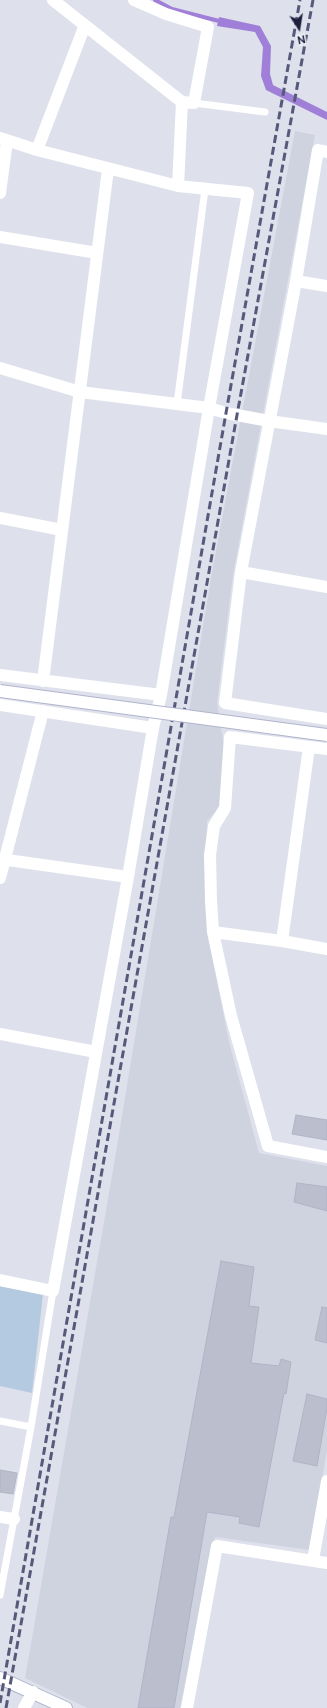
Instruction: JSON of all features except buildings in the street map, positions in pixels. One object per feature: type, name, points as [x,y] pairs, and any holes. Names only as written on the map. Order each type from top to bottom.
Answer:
[{"type":"street","points":[[57,1],[182,102],[194,103],[208,27],[166,14],[134,0]]},
{"type":"street","points":[[36,150],[85,25]]},
{"type":"street","points":[[178,186],[182,102]]},
{"type":"street","points":[[0,193],[3,140],[108,169],[178,186],[248,193],[209,408],[161,695],[153,728],[128,877],[53,1291],[0,1280]]},
{"type":"street","points":[[327,152],[318,150],[296,281],[241,572],[224,703],[327,719]]},
{"type":"street","points":[[43,681],[108,169]]},
{"type":"street","points":[[0,237],[97,253]]},
{"type":"street","points":[[296,281],[327,286]]},
{"type":"street","points":[[0,368],[80,392],[209,408],[269,420],[327,429]]},
{"type":"street","points":[[0,518],[62,530]]},
{"type":"street","points":[[241,572],[327,587]]},
{"type":"street","points":[[0,675],[161,695]]},
{"type":"street","points":[[0,691],[327,735]]},
{"type":"street","points":[[0,705],[153,728]]},
{"type":"street","points":[[0,878],[3,859],[43,711]]},
{"type":"street","points":[[327,749],[230,737],[225,808],[214,826],[210,855],[213,932],[231,1016],[268,1146],[327,1157]]},
{"type":"street","points":[[282,941],[309,746]]},
{"type":"street","points":[[3,859],[128,877]]},
{"type":"street","points":[[213,932],[282,941],[327,949]]},
{"type":"street","points":[[0,1034],[96,1052]]},
{"type":"street","points":[[313,1560],[327,1482]]},
{"type":"street","points":[[0,1517],[14,1519]]},
{"type":"street","points":[[187,1708],[217,1546],[327,1563]]},
{"type":"street","points":[[0,1678],[66,1708]]},
{"type":"street","points":[[24,1708],[33,1692]]},
{"type":"lane","points":[[194,103],[265,112]]},
{"type":"lane","points":[[177,404],[205,189]]},
{"type":"lane","points":[[0,1595],[31,1427],[53,1291]]},
{"type":"lane","points":[[0,1421],[31,1427]]},
{"type":"shaded area","points":[[219,17],[260,26],[271,46],[270,74],[273,85],[327,112],[327,120],[266,90],[261,76],[263,47],[255,32],[217,26]]},
{"type":"shaded area","points":[[295,131],[315,135],[233,575],[217,703],[224,746],[220,807],[207,821],[205,900],[209,941],[229,1042],[259,1153],[327,1166],[327,1450],[310,1550],[215,1537],[180,1708],[87,1708],[25,1678],[115,1158],[212,572]]},
{"type":"shaded area","points":[[0,1286],[43,1294],[32,1393],[0,1386]]},
{"type":"waterway","points":[[155,0],[172,9],[223,22]]},
{"type":"railway","points":[[0,1703],[226,413],[300,0]]},
{"type":"railway","points":[[6,1708],[237,415],[313,0]]}]
